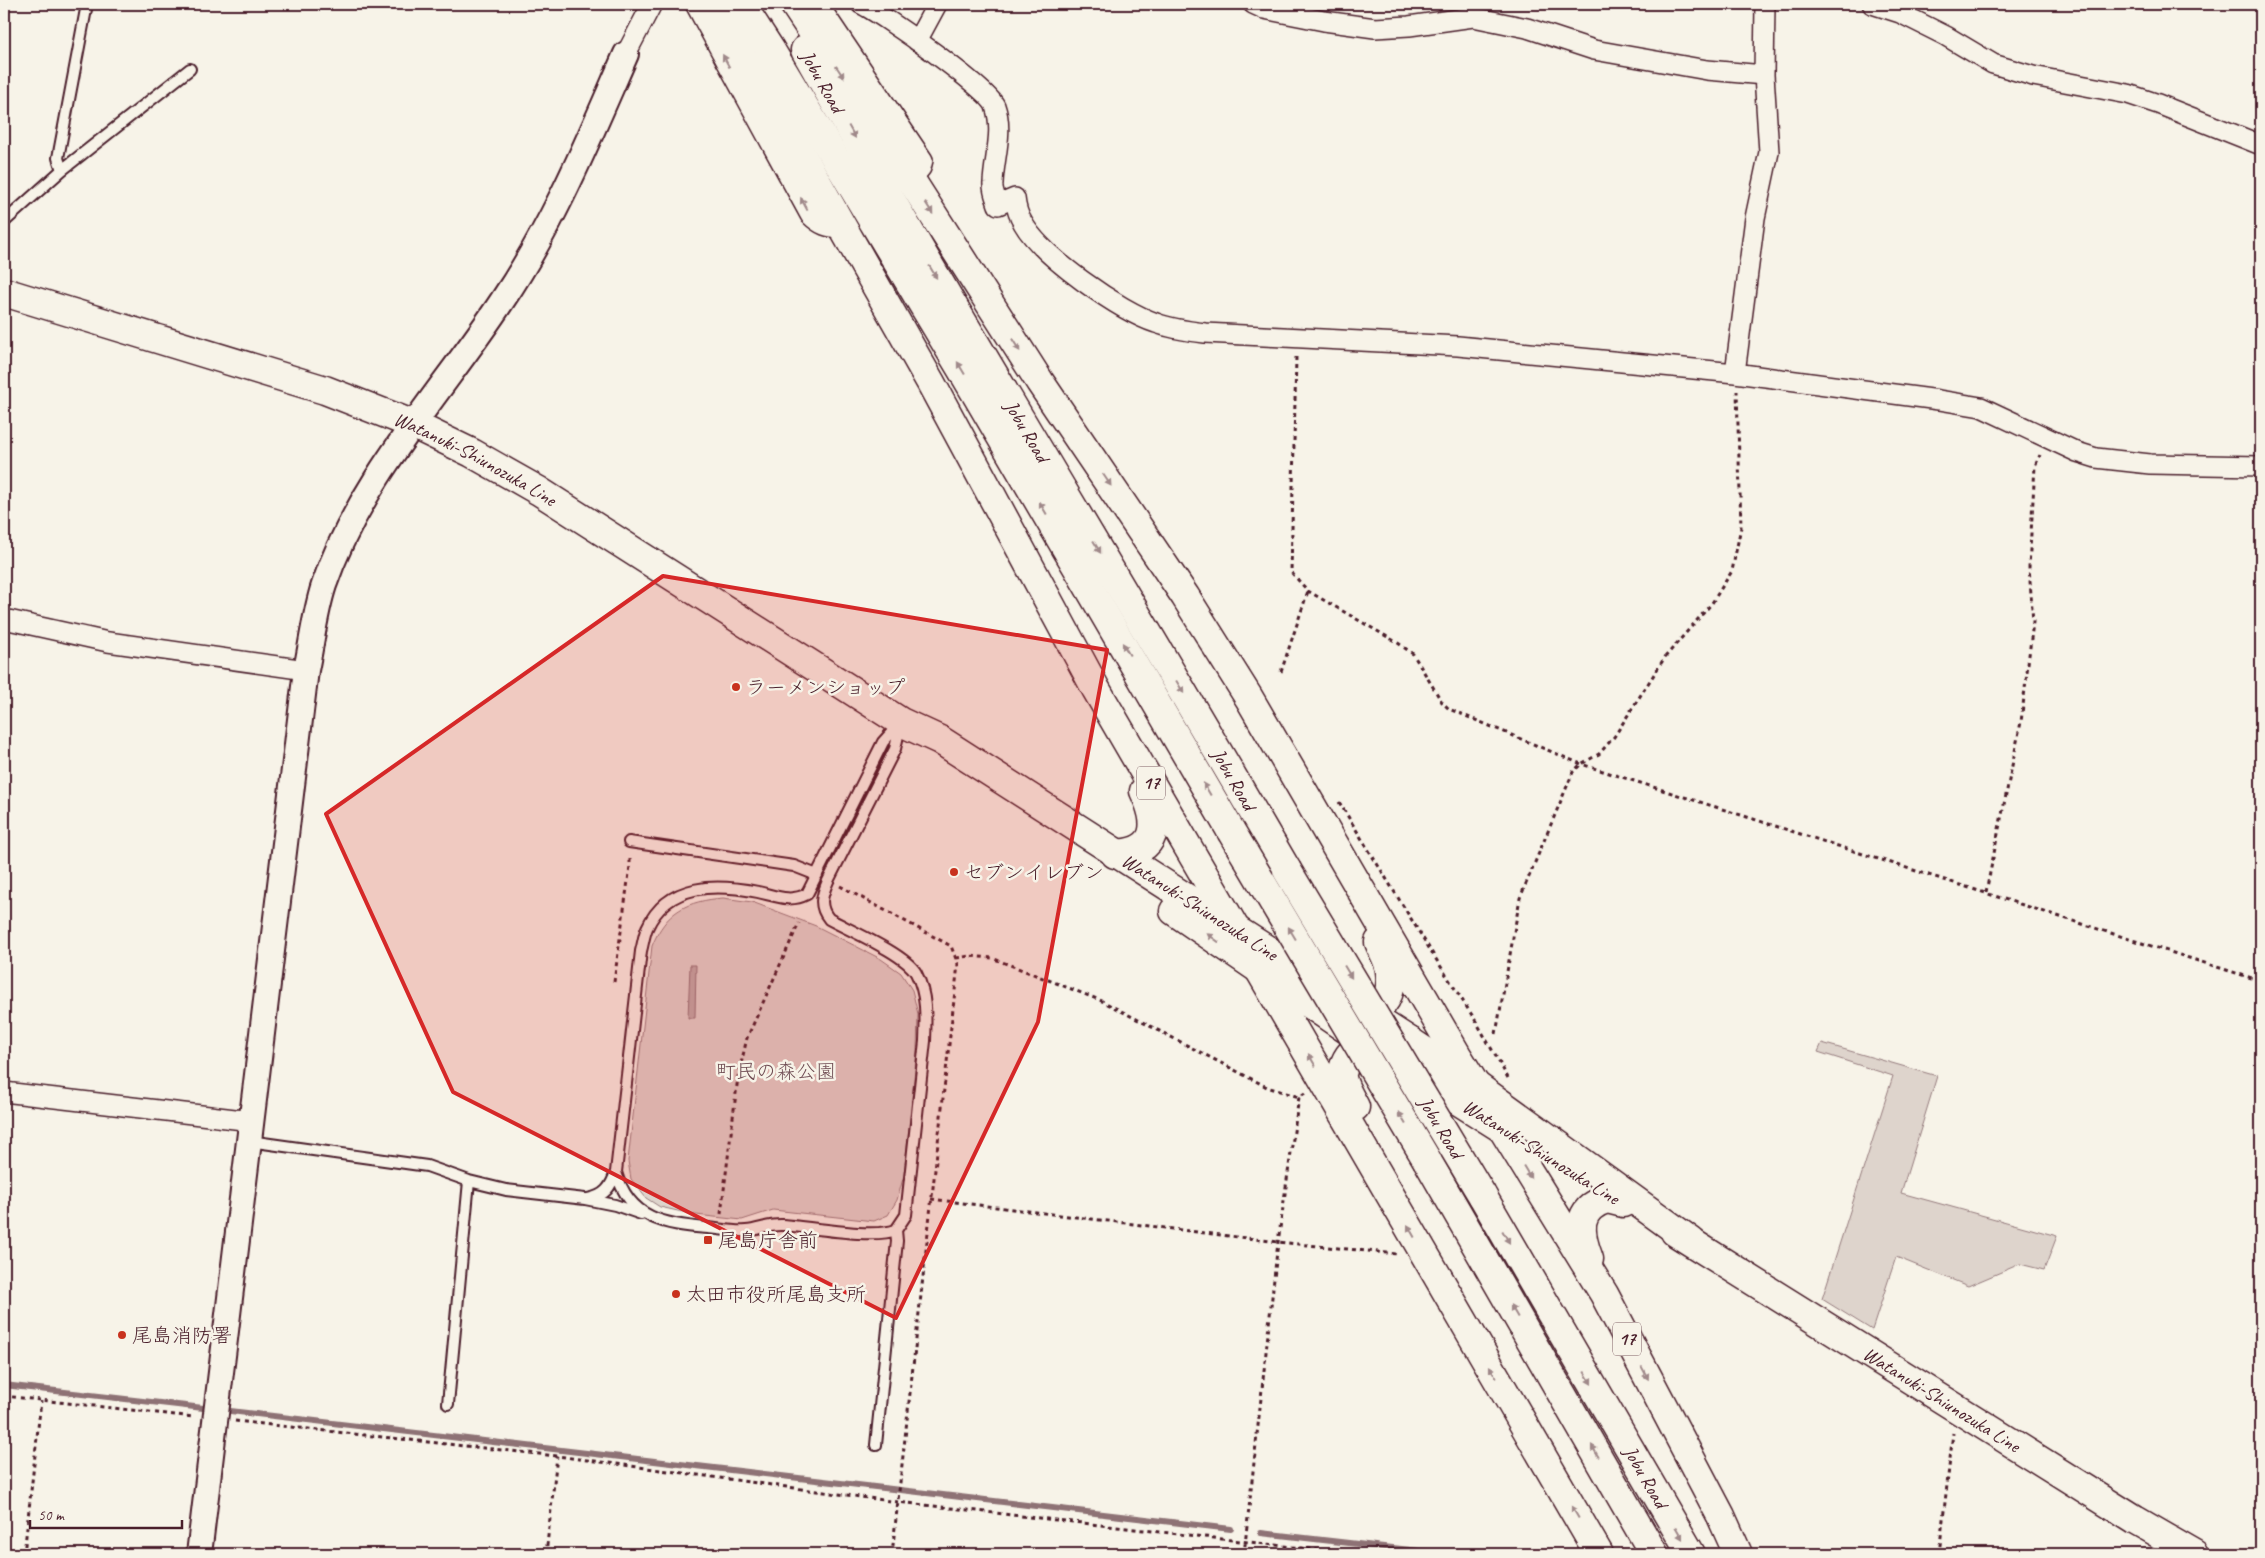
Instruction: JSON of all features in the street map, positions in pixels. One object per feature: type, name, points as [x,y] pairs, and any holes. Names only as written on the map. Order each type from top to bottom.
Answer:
[{"type":"main road","name":"17","points":[[716,4],[931,383],[1096,688],[1599,1554]]},
{"type":"main road","name":"Jobu Road","points":[[741,4],[962,370],[1231,832],[1427,1160],[1654,1554]]},
{"type":"main road","name":"Jobu Road","points":[[777,4],[894,208],[1482,1195],[1692,1554]]},
{"type":"main road","name":"17","points":[[815,4],[911,180],[1040,382],[1186,596],[1327,830],[1474,1084],[1604,1294],[1722,1516],[1738,1554]]},
{"type":"main road","name":"Watanuki-Shiunozuka Line","points":[[4,292],[325,390],[412,424],[472,453],[539,491],[901,722],[940,740],[1115,854],[1370,1015],[1474,1084],[1691,1241]]},
{"type":"main road","points":[[1096,688],[1111,731],[1150,804],[1154,823],[1154,833],[1146,845],[1129,853],[1115,854]]},
{"type":"main road","name":"Watanuki-Shiunozuka Line","points":[[901,722],[931,753],[1184,918],[1263,974],[1367,1043],[1503,1130],[1691,1241],[1963,1413],[2135,1520],[2194,1554]]},
{"type":"main road","points":[[1325,1015],[1356,1017],[1370,1015],[1378,1010],[1387,998],[1390,971],[1387,959],[1347,879],[1327,830]]},
{"type":"main road","points":[[1380,1177],[1368,1138],[1342,1079],[1346,1060],[1359,1047],[1367,1043],[1411,1042]]},
{"type":"main road","points":[[1604,1294],[1582,1239],[1581,1225],[1587,1210],[1600,1201],[1607,1199],[1622,1202]]},
{"type":"street","points":[[199,1554],[306,670],[324,586],[337,553],[359,510],[412,424],[502,301],[532,252],[585,147],[626,54],[652,4]]},
{"type":"street","points":[[695,4],[810,215],[820,224],[832,228],[842,228]]},
{"type":"street","points":[[861,4],[917,41],[972,82],[995,105],[998,130],[992,185],[998,205],[1014,198],[1016,210],[1023,224],[1035,240],[1074,274],[1106,298],[1155,323],[1181,330],[1205,333],[1458,346],[1735,373],[1962,403],[1998,414],[2077,452],[2128,463],[2261,466]]},
{"type":"street","points":[[917,41],[937,4]]},
{"type":"street","points":[[1253,4],[1264,9],[1288,8],[1324,21],[1375,28],[1409,26],[1473,17],[1527,28],[1594,50],[1707,70],[1764,75]]},
{"type":"street","points":[[1735,373],[1755,218],[1769,152],[1764,75],[1765,4]]},
{"type":"street","points":[[1872,4],[1900,13],[1946,36],[1993,64],[2033,76],[2128,94],[2261,145]]},
{"type":"street","points":[[4,619],[108,642],[306,670]]},
{"type":"street","points":[[4,1092],[251,1131]]},
{"type":"lane","points":[[62,170],[58,158],[87,4]]},
{"type":"lane","points":[[4,222],[62,170],[190,69]]},
{"type":"lane","points":[[585,1199],[597,1197],[607,1191],[612,1184],[616,1172],[641,951],[647,928],[655,915],[672,898],[692,890],[714,886],[738,888],[787,900],[798,899],[807,894],[883,742],[901,722]]},
{"type":"lane","points":[[876,1445],[897,1241],[896,1230],[906,1215],[926,1016],[922,986],[915,971],[896,955],[828,919],[822,910],[822,897],[828,881],[895,749],[901,722]]},
{"type":"lane","points":[[629,842],[794,866],[817,875]]},
{"type":"lane","points":[[251,1131],[427,1166],[469,1181],[506,1190],[585,1199],[632,1210],[658,1221],[674,1225],[746,1231],[773,1224],[878,1234],[896,1230]]},
{"type":"lane","points":[[616,1172],[621,1187],[630,1200],[641,1211],[658,1221]]},
{"type":"lane","points":[[448,1404],[469,1181]]},
{"type":"path","points":[[1296,339],[1291,572],[1308,591],[1398,643],[1413,654],[1448,709],[1581,764],[2261,981]]},
{"type":"path","points":[[1496,1034],[1520,898],[1573,772],[1581,764],[1599,754],[1614,737],[1665,657],[1712,602],[1732,571],[1741,527],[1735,373]]},
{"type":"path","points":[[1986,892],[2021,722],[2033,622],[2030,567],[2036,466],[2047,438]]},
{"type":"path","points":[[1281,672],[1308,591]]},
{"type":"path","points":[[614,982],[630,866],[629,842]]},
{"type":"path","points":[[720,1217],[738,1077],[747,1038],[799,923]]},
{"type":"path","points":[[956,958],[970,956],[992,958],[1102,1002],[1268,1087],[1298,1097],[1314,1088],[1332,1092]]},
{"type":"path","points":[[1244,1554],[1278,1242],[1298,1097]]},
{"type":"path","points":[[931,1199],[1278,1242],[1396,1254],[1414,1251],[1420,1247]]},
{"type":"path","points":[[4,1396],[41,1401],[217,1412],[898,1502],[1354,1554]]},
{"type":"path","points":[[24,1554],[41,1401]]},
{"type":"path","points":[[1939,1554],[1953,1432],[1963,1413]]},
{"type":"path","points":[[546,1554],[557,1456]]},
{"type":"highlighted area","points":[[663,576],[1107,650],[1038,1022],[896,1318],[453,1092],[326,814]]},
{"type":"green space","name":"町民の森公園","points":[[723,898],[752,902],[816,926],[881,959],[901,973],[912,990],[918,1014],[917,1049],[904,1175],[897,1200],[888,1215],[874,1221],[773,1210],[742,1220],[696,1215],[660,1207],[646,1198],[631,1179],[628,1161],[652,946],[664,924],[679,910],[688,905],[710,899]]},
{"type":"green space","points":[[1822,1043],[1937,1076],[1901,1193],[2057,1236],[2044,1270],[2020,1264],[1968,1286],[1896,1257],[1872,1330],[1822,1299],[1893,1076],[1818,1052]]},
{"type":"shaded area","points":[[690,965],[696,965],[695,1018],[688,1018]]},
{"type":"waterway","points":[[4,1385],[212,1409]]},
{"type":"waterway","points":[[222,1410],[1231,1529]]},
{"type":"waterway","points":[[1261,1533],[1445,1554]]},
{"type":"place","name":"ラーメンショップ","points":[[736,687]]},
{"type":"place","name":"セブンイレブン","points":[[954,872]]},
{"type":"place","name":"尾島庁舎前","points":[[708,1240]]},
{"type":"place","name":"太田市役所尾島支所","points":[[676,1294]]},
{"type":"place","name":"尾島消防署","points":[[122,1335]]}]
